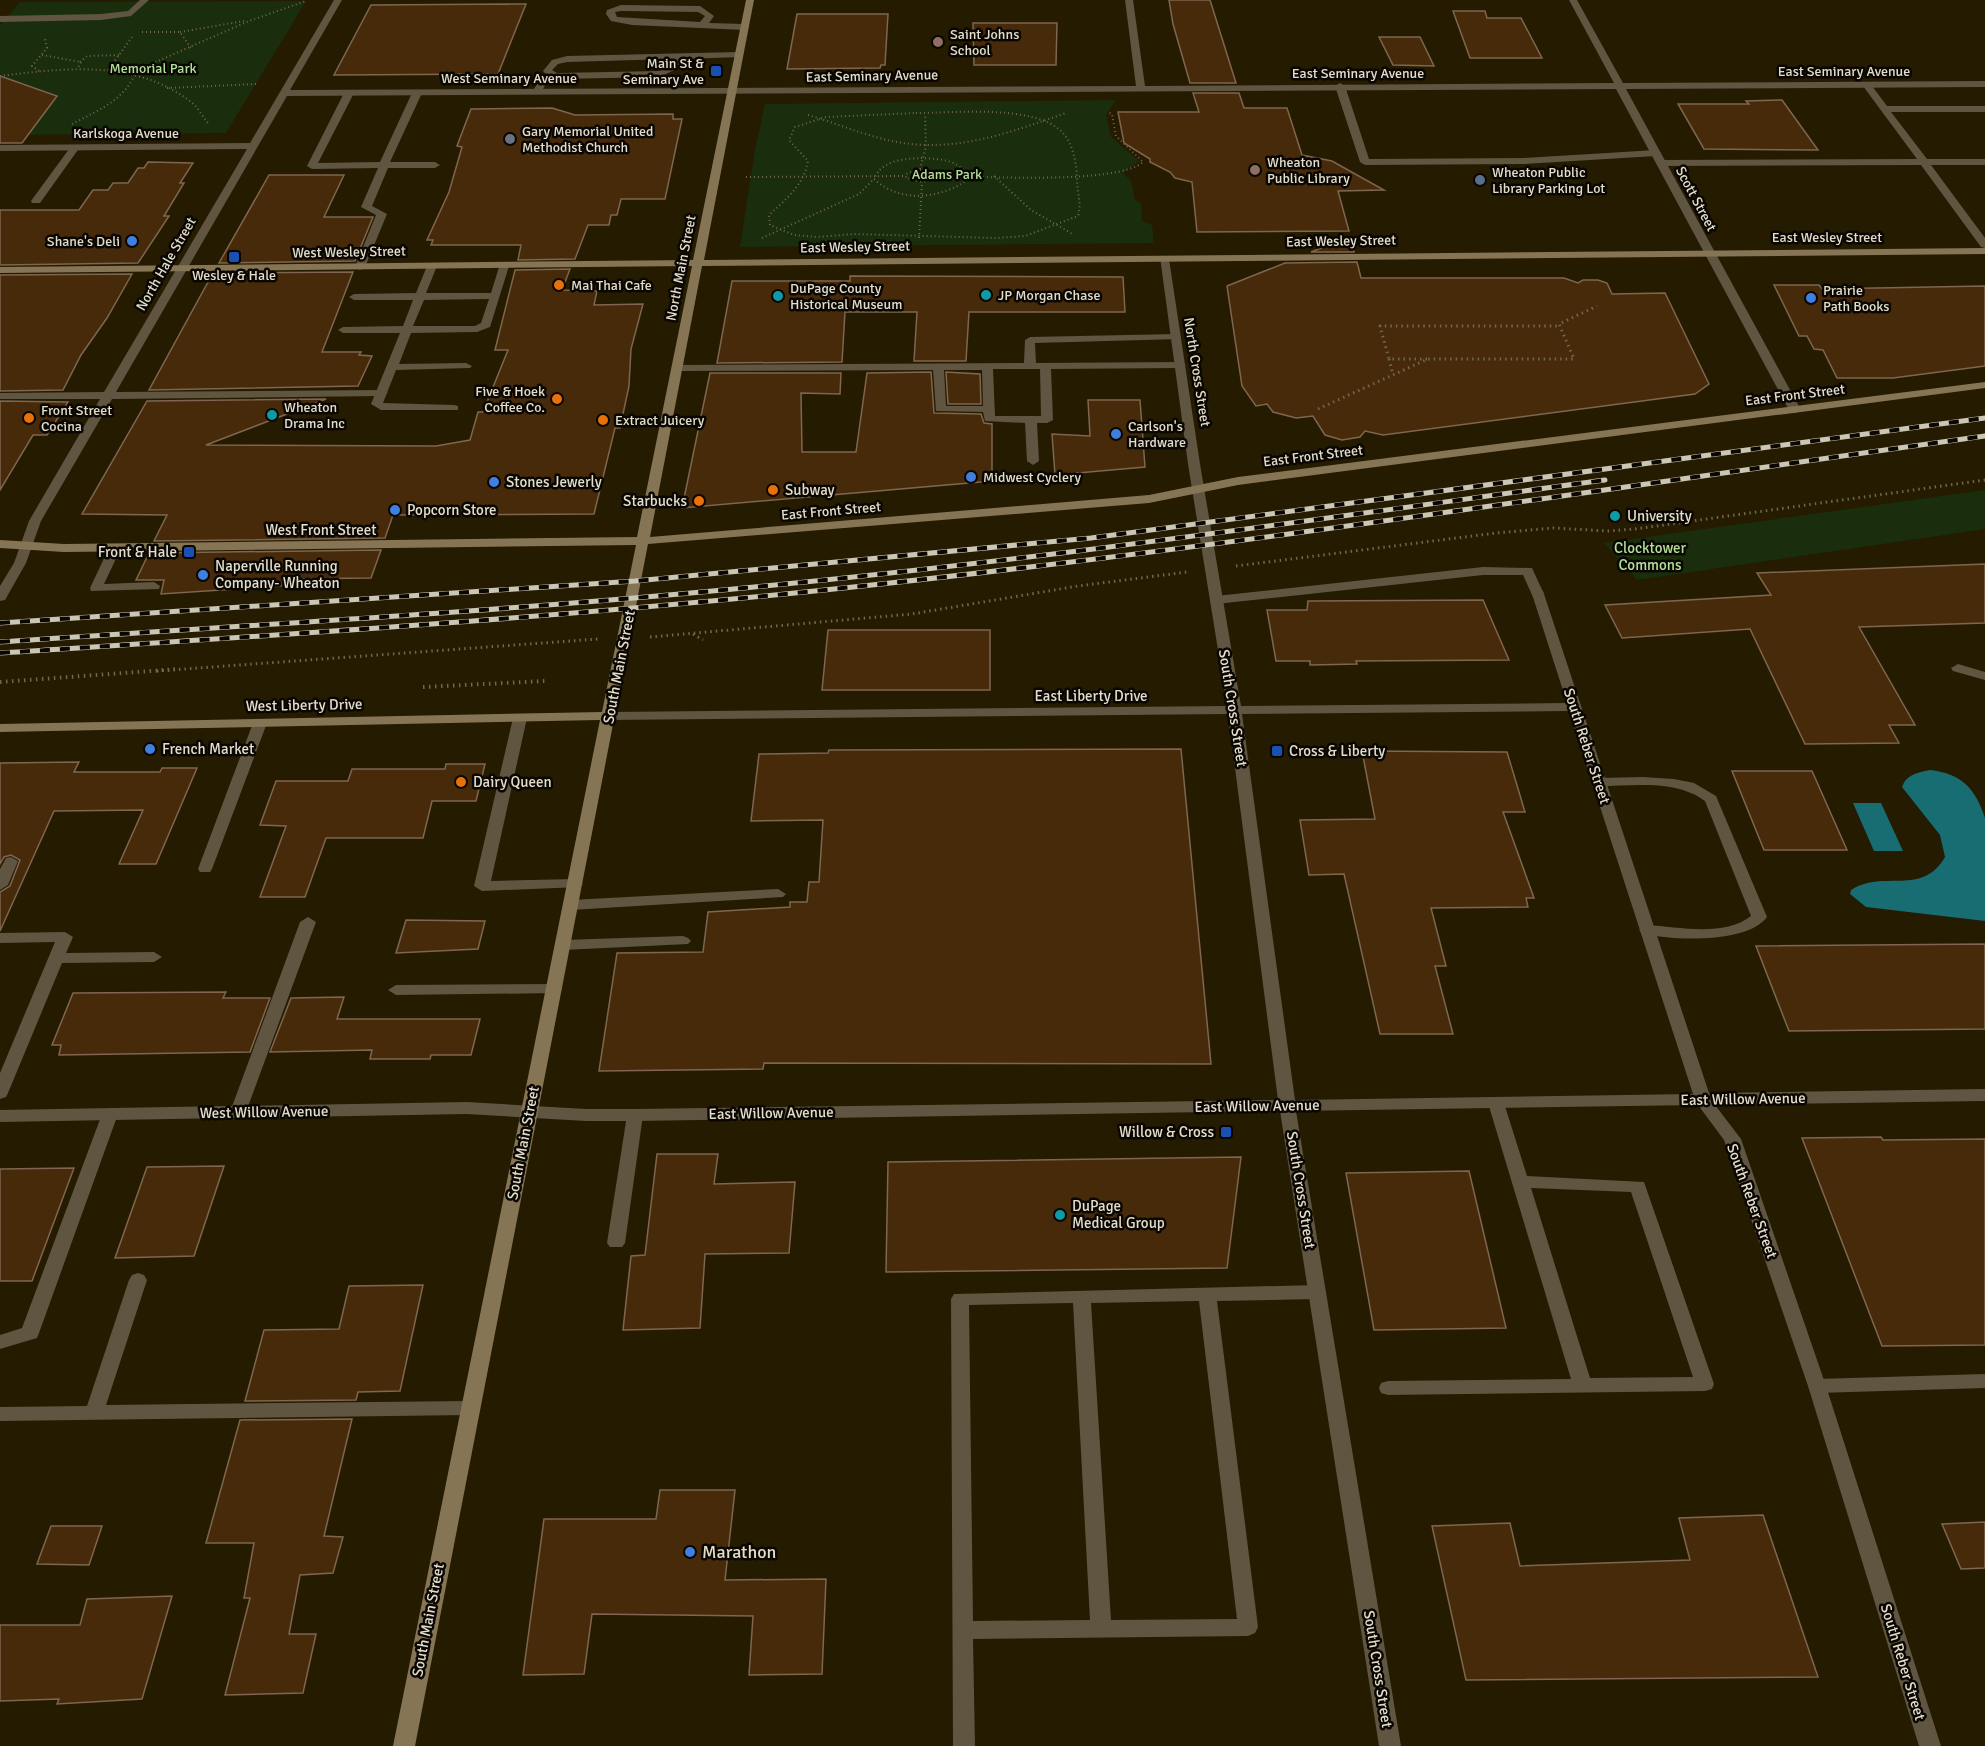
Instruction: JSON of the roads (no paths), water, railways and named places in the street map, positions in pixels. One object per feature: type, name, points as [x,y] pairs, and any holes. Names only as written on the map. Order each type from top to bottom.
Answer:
[{"type":"street","points":[[0,19],[101,17],[131,13],[145,0]]},
{"type":"street","name":"North Hale Street","points":[[0,597],[21,562],[35,521],[179,269],[286,93],[338,0]]},
{"type":"street","points":[[614,0],[610,14],[614,19],[745,27]]},
{"type":"street","name":"North Main Street","points":[[643,541],[750,0]]},
{"type":"street","points":[[1129,0],[1141,87]]},
{"type":"street","name":"Scott Street","points":[[1573,0],[1796,410]]},
{"type":"street","points":[[611,10],[700,9],[710,16],[703,24]]},
{"type":"street","points":[[677,57],[675,66],[668,71],[640,76],[555,76],[549,74],[549,66],[567,59],[739,55]]},
{"type":"street","points":[[668,71],[668,91]]},
{"type":"street","points":[[537,92],[543,82],[555,76]]},
{"type":"street","points":[[1866,84],[1985,245]]},
{"type":"street","name":"East Seminary Avenue","points":[[732,91],[1985,84]]},
{"type":"street","points":[[1340,86],[1365,162],[1524,161],[1656,153]]},
{"type":"street","name":"West Seminary Avenue","points":[[286,93],[732,91]]},
{"type":"street","points":[[349,93],[312,166],[435,165]]},
{"type":"street","points":[[360,267],[382,214],[366,207],[417,93]]},
{"type":"street","points":[[1885,109],[1985,109]]},
{"type":"street","name":"Karlskoga Avenue","points":[[0,147],[252,146]]},
{"type":"street","points":[[36,201],[75,147]]},
{"type":"street","points":[[1661,163],[1985,162]]},
{"type":"street","name":"East Wesley Street","points":[[698,264],[1985,251]]},
{"type":"street","name":"North Cross Street","points":[[1164,259],[1199,490]]},
{"type":"street","name":"West Wesley Street","points":[[0,270],[698,264]]},
{"type":"street","points":[[432,266],[409,330],[377,404],[385,408],[454,408]]},
{"type":"street","points":[[343,330],[477,329],[486,324],[504,266]]},
{"type":"street","points":[[354,297],[494,296]]},
{"type":"street","points":[[1030,366],[1030,340],[1176,337]]},
{"type":"street","points":[[677,368],[1180,365]]},
{"type":"street","points":[[392,367],[466,366]]},
{"type":"street","points":[[938,366],[940,409],[988,409]]},
{"type":"street","points":[[987,366],[988,419],[1047,420],[1046,366]]},
{"type":"street","name":"East Front Street","points":[[643,541],[1149,499],[1238,481],[1985,385]]},
{"type":"street","points":[[0,396],[382,393]]},
{"type":"street","points":[[1031,420],[1033,461]]},
{"type":"street","name":"South Cross Street","points":[[1199,490],[1235,711],[1287,1105],[1390,1746]]},
{"type":"street","name":"West Front Street","points":[[0,544],[115,548],[597,544],[643,541]]},
{"type":"street","name":"South Main Street","points":[[404,1746],[643,541]]},
{"type":"street","points":[[115,548],[96,588],[154,586]]},
{"type":"street","name":"South Reber Street","points":[[1216,600],[1483,571],[1528,571],[1538,594],[1702,1100],[1732,1139],[1817,1386],[1930,1746]]},
{"type":"street","points":[[1958,668],[1985,676]]},
{"type":"street","name":"East Liberty Drive","points":[[609,716],[1574,707]]},
{"type":"street","name":"West Liberty Drive","points":[[0,728],[609,716]]},
{"type":"street","points":[[520,718],[482,886],[575,884]]},
{"type":"street","points":[[205,869],[260,723]]},
{"type":"street","points":[[1599,782],[1673,783],[1690,785],[1704,791],[1712,799],[1759,917],[1751,926],[1738,930],[1713,932],[1647,930]]},
{"type":"street","points":[[0,885],[12,861]]},
{"type":"street","points":[[571,905],[778,894]]},
{"type":"street","points":[[238,1112],[308,922]]},
{"type":"street","points":[[0,938],[65,937],[0,1093]]},
{"type":"street","points":[[563,945],[683,941]]},
{"type":"street","points":[[56,958],[154,957]]},
{"type":"street","points":[[396,990],[554,989]]},
{"type":"street","name":"East Willow Avenue","points":[[528,1112],[634,1115],[1985,1095]]},
{"type":"street","points":[[1496,1103],[1582,1384]]},
{"type":"street","name":"West Willow Avenue","points":[[0,1116],[467,1108],[528,1112]]},
{"type":"street","points":[[0,1342],[30,1333],[110,1114]]},
{"type":"street","points":[[616,1243],[634,1115]]},
{"type":"street","points":[[1388,1388],[1705,1384],[1638,1186],[1521,1182]]},
{"type":"street","points":[[94,1413],[138,1280]]},
{"type":"street","points":[[964,1746],[960,1299],[1317,1292]]},
{"type":"street","points":[[963,1630],[1248,1627],[1207,1294]]},
{"type":"street","points":[[1082,1297],[1101,1629]]},
{"type":"street","points":[[1817,1386],[1985,1381]]},
{"type":"street","points":[[0,1414],[470,1408]]},
{"type":"water","points":[[1930,770],[1951,775],[1966,784],[1981,807],[1985,818],[1985,921],[1866,907],[1850,894],[1851,890],[1864,884],[1902,881],[1925,876],[1936,869],[1945,857],[1940,835],[1902,787],[1910,777]]},
{"type":"water","points":[[1853,803],[1881,803],[1903,851],[1874,851]]},
{"type":"railway","points":[[0,623],[635,581],[1091,538],[1985,418]]},
{"type":"railway","points":[[0,653],[551,615],[881,584],[1295,533],[1985,436]]},
{"type":"railway","points":[[0,642],[372,618],[744,588],[960,565],[1605,480]]},
{"type":"place","name":"Saint Johns School","points":[[938,42]]},
{"type":"place","name":"Main St & Seminary Ave","points":[[716,71]]},
{"type":"place","name":"Gary Memorial United Methodist Church","points":[[510,139]]},
{"type":"place","name":"Wheaton Public Library","points":[[1255,170]]},
{"type":"place","name":"Wheaton Public Library Parking Lot","points":[[1480,180]]},
{"type":"place","name":"Shane's Deli","points":[[132,241]]},
{"type":"place","name":"Wesley & Hale","points":[[234,257]]},
{"type":"place","name":"Mai Thai Cafe","points":[[559,285]]},
{"type":"place","name":"JP Morgan Chase","points":[[986,295]]},
{"type":"place","name":"DuPage County Historical Museum","points":[[778,296]]},
{"type":"place","name":"Prairie Path Books","points":[[1811,298]]},
{"type":"place","name":"Five & Hoek Coffee Co.","points":[[557,399]]},
{"type":"place","name":"Wheaton Drama Inc","points":[[272,415]]},
{"type":"place","name":"Front Street Cocina","points":[[29,418]]},
{"type":"place","name":"Extract Juicery","points":[[603,420]]},
{"type":"place","name":"Carlson's Hardware","points":[[1116,434]]},
{"type":"place","name":"Midwest Cyclery","points":[[971,477]]},
{"type":"place","name":"Stones Jewerly","points":[[494,482]]},
{"type":"place","name":"Subway","points":[[773,490]]},
{"type":"place","name":"Starbucks","points":[[699,501]]},
{"type":"place","name":"Popcorn Store","points":[[395,510]]},
{"type":"place","name":"University","points":[[1615,516]]},
{"type":"place","name":"Front & Hale","points":[[189,552]]},
{"type":"place","name":"Naperville Running Company- Wheaton","points":[[203,575]]},
{"type":"place","name":"French Market","points":[[150,749]]},
{"type":"place","name":"Cross & Liberty","points":[[1277,751]]},
{"type":"place","name":"Dairy Queen","points":[[461,782]]},
{"type":"place","name":"Willow & Cross","points":[[1226,1132]]},
{"type":"place","name":"DuPage Medical Group","points":[[1060,1215]]},
{"type":"place","name":"Marathon","points":[[690,1552]]},
{"type":"park label","name":"Memorial Park","points":[[153,68]]},
{"type":"park label","name":"Adams Park","points":[[947,174]]},
{"type":"park label","name":"Clocktower Commons","points":[[1650,556]]}]
